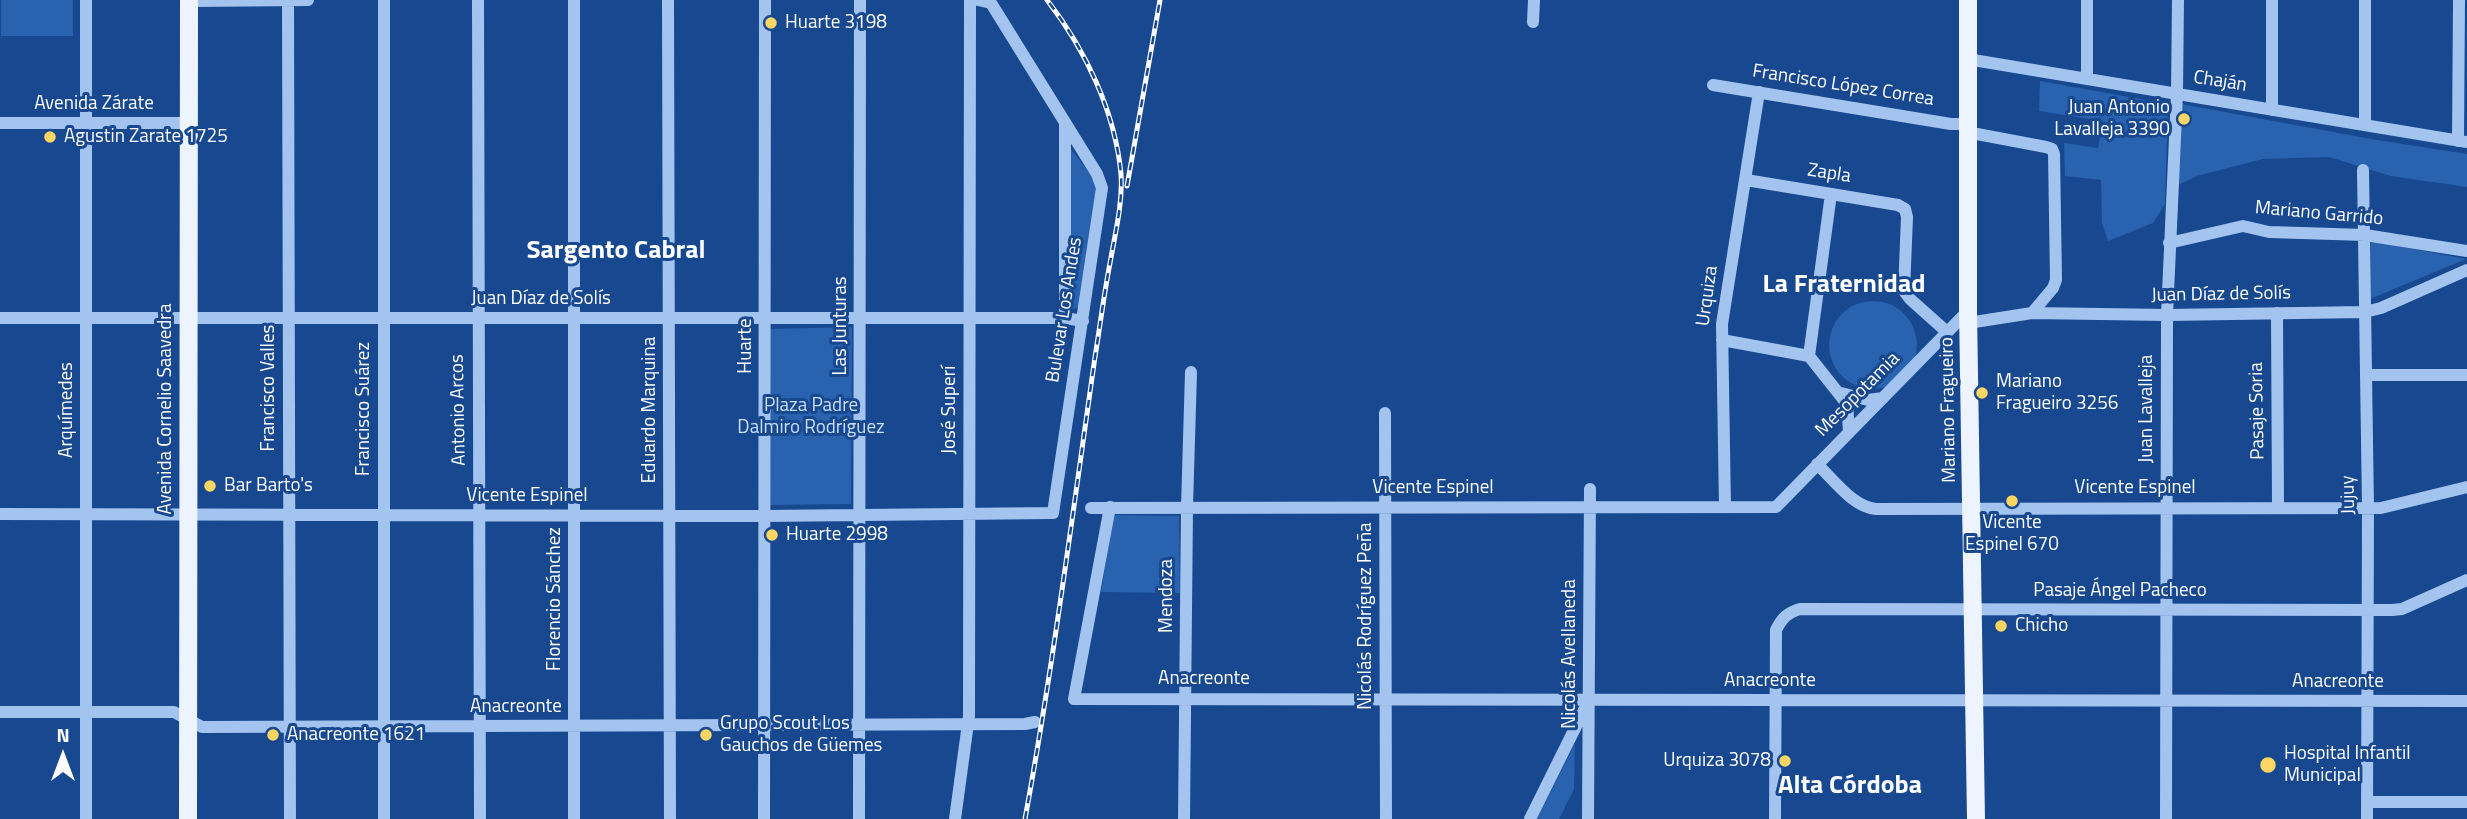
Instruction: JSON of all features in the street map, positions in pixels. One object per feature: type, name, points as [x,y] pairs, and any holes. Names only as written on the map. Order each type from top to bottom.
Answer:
[{"type":"main road","name":"Avenida Cornelio Saavedra","points":[[188,819],[189,0]]},
{"type":"main road","name":"Mariano Fragueiro","points":[[1968,0],[1967,59],[1973,129],[1968,316],[1976,819]]},
{"type":"street","name":"Arquímedes","points":[[86,0],[86,819]]},
{"type":"street","points":[[189,0],[308,0]]},
{"type":"street","name":"Francisco Valles","points":[[288,0],[289,819]]},
{"type":"street","name":"Francisco Suárez","points":[[383,0],[384,819]]},
{"type":"street","name":"Antonio Arcos","points":[[478,0],[480,819]]},
{"type":"street","name":"Florencio Sánchez","points":[[574,0],[574,819]]},
{"type":"street","name":"Eduardo Marquina","points":[[668,0],[670,819]]},
{"type":"street","name":"Huarte","points":[[764,819],[765,0]]},
{"type":"street","name":"Las Junturas","points":[[859,819],[860,0]]},
{"type":"street","name":"José Superí","points":[[955,819],[969,724],[970,0]]},
{"type":"street","points":[[1533,22],[1534,0]]},
{"type":"street","points":[[2087,0],[2087,79]]},
{"type":"street","name":"Juan Lavalleja","points":[[2166,819],[2167,315],[2177,94],[2178,0]]},
{"type":"street","points":[[2272,0],[2272,110]]},
{"type":"street","points":[[2365,0],[2365,124]]},
{"type":"street","points":[[2459,0],[2463,142]]},
{"type":"street","name":"Bulevar Los Andes","points":[[984,2],[1065,122],[1097,174],[1102,188],[1054,513]]},
{"type":"street","name":"Chaján","points":[[1967,59],[2463,142]]},
{"type":"street","name":"Francisco López Correa","points":[[1713,85],[1951,124],[2052,149],[2056,280],[2053,288],[2032,313]]},
{"type":"street","name":"Urquiza","points":[[1725,507],[1722,324],[1759,92]]},
{"type":"street","name":"Bulevar Los Andes","points":[[1065,122],[1065,318]]},
{"type":"street","name":"Avenida Zárate","points":[[0,123],[189,123]]},
{"type":"street","name":"Jujuy","points":[[2363,170],[2368,508],[2367,819]]},
{"type":"street","name":"Zapla","points":[[1746,180],[1898,205],[1905,209],[1904,291],[1947,332]]},
{"type":"street","points":[[1809,356],[1831,194]]},
{"type":"street","name":"Mariano Garrido","points":[[2169,243],[2243,226],[2269,232],[2365,235],[2467,251]]},
{"type":"street","name":"Juan Díaz de Solís","points":[[1968,316],[2032,313],[2167,315],[2365,312],[2381,308],[2467,270]]},
{"type":"street","name":"Pasaje Soria","points":[[2277,313],[2278,508]]},
{"type":"street","name":"Mesopotamia","points":[[1776,507],[1947,332],[1968,316]]},
{"type":"street","name":"Juan Díaz de Solís","points":[[0,318],[1065,318],[1083,321]]},
{"type":"street","points":[[1722,340],[1809,356],[1847,404],[1849,431]]},
{"type":"street","name":"Mendoza","points":[[1184,819],[1191,372]]},
{"type":"street","points":[[2367,375],[2467,375]]},
{"type":"street","points":[[1840,393],[1868,400],[1883,398]]},
{"type":"street","name":"Nicolás Rodríguez Peña","points":[[1385,413],[1386,819]]},
{"type":"street","name":"Vicente Espinel","points":[[1817,464],[1857,503],[1866,508],[2381,508],[2467,487]]},
{"type":"street","name":"Nicolás Avellaneda","points":[[1588,819],[1590,489]]},
{"type":"street","name":"Anacreonte","points":[[1110,507],[1074,698],[2467,701]]},
{"type":"street","name":"Vicente Espinel","points":[[1091,508],[1776,507]]},
{"type":"street","name":"Vicente Espinel","points":[[0,514],[764,516],[1054,513]]},
{"type":"street","name":"Pasaje Ángel Pacheco","points":[[1775,701],[1776,630],[1788,613],[1800,609],[2402,609],[2467,580]]},
{"type":"street","points":[[1530,819],[1588,701]]},
{"type":"street","points":[[1775,701],[1775,819]]},
{"type":"street","name":"Anacreonte","points":[[0,712],[174,712],[202,727],[1035,722]]},
{"type":"street","points":[[2367,803],[2467,802]]},
{"type":"green space","points":[[1,0],[73,0],[73,36],[1,36]]},
{"type":"green space","points":[[2040,81],[2168,104],[2165,204],[2153,223],[2108,241],[2102,223],[2101,180],[2065,176],[2064,143],[2098,148],[2103,121],[2039,111]]},
{"type":"green space","points":[[2181,104],[2467,154],[2467,187],[2391,176],[2329,157],[2263,159],[2197,176],[2176,186]]},
{"type":"green space","points":[[1070,148],[1101,188],[1079,307],[1073,309],[1070,303]]},
{"type":"green space","points":[[2371,241],[2466,259],[2370,299]]},
{"type":"green space","points":[[1873,301],[1890,304],[1904,314],[1914,328],[1917,345],[1914,362],[1904,376],[1890,386],[1873,389],[1856,386],[1842,376],[1832,362],[1829,345],[1832,328],[1842,314],[1856,304]]},
{"type":"green space","name":"Plaza Padre Dalmiro Rodríguez","points":[[852,327],[851,504],[770,505],[770,329]]},
{"type":"green space","points":[[1114,515],[1179,516],[1180,593],[1101,592]]},
{"type":"green space","points":[[1575,744],[1574,789],[1559,819],[1537,819]]},
{"type":"railway","points":[[1025,819],[1054,646],[1121,196],[1118,150],[1105,104],[1086,60],[1047,0]]},
{"type":"railway","points":[[1127,186],[1160,0]]},
{"type":"place","name":"Huarte 3198","points":[[771,23]]},
{"type":"place","name":"Juan Antonio Lavalleja 3390","points":[[2184,119]]},
{"type":"place","name":"Agustin Zarate 1725","points":[[50,137]]},
{"type":"place","name":"Mariano Fragueiro 3256","points":[[1982,393]]},
{"type":"place","name":"Bar Barto's","points":[[210,486]]},
{"type":"place","name":"Vicente Espinel 670","points":[[2012,501]]},
{"type":"place","name":"Huarte 2998","points":[[772,535]]},
{"type":"place","name":"Chicho","points":[[2001,626]]},
{"type":"place","name":"Anacreonte 1621","points":[[273,735]]},
{"type":"place","name":"Grupo Scout Los Gauchos de Güemes","points":[[706,735]]},
{"type":"place","name":"Urquiza 3078","points":[[1785,761]]},
{"type":"place","name":"Hospital Infantil Municipal","points":[[2268,765]]},
{"type":"district","name":"Sargento Cabral","points":[[616,252]]},
{"type":"district","name":"La Fraternidad","points":[[1844,286]]},
{"type":"district","name":"Alta Córdoba","points":[[1850,787]]}]
